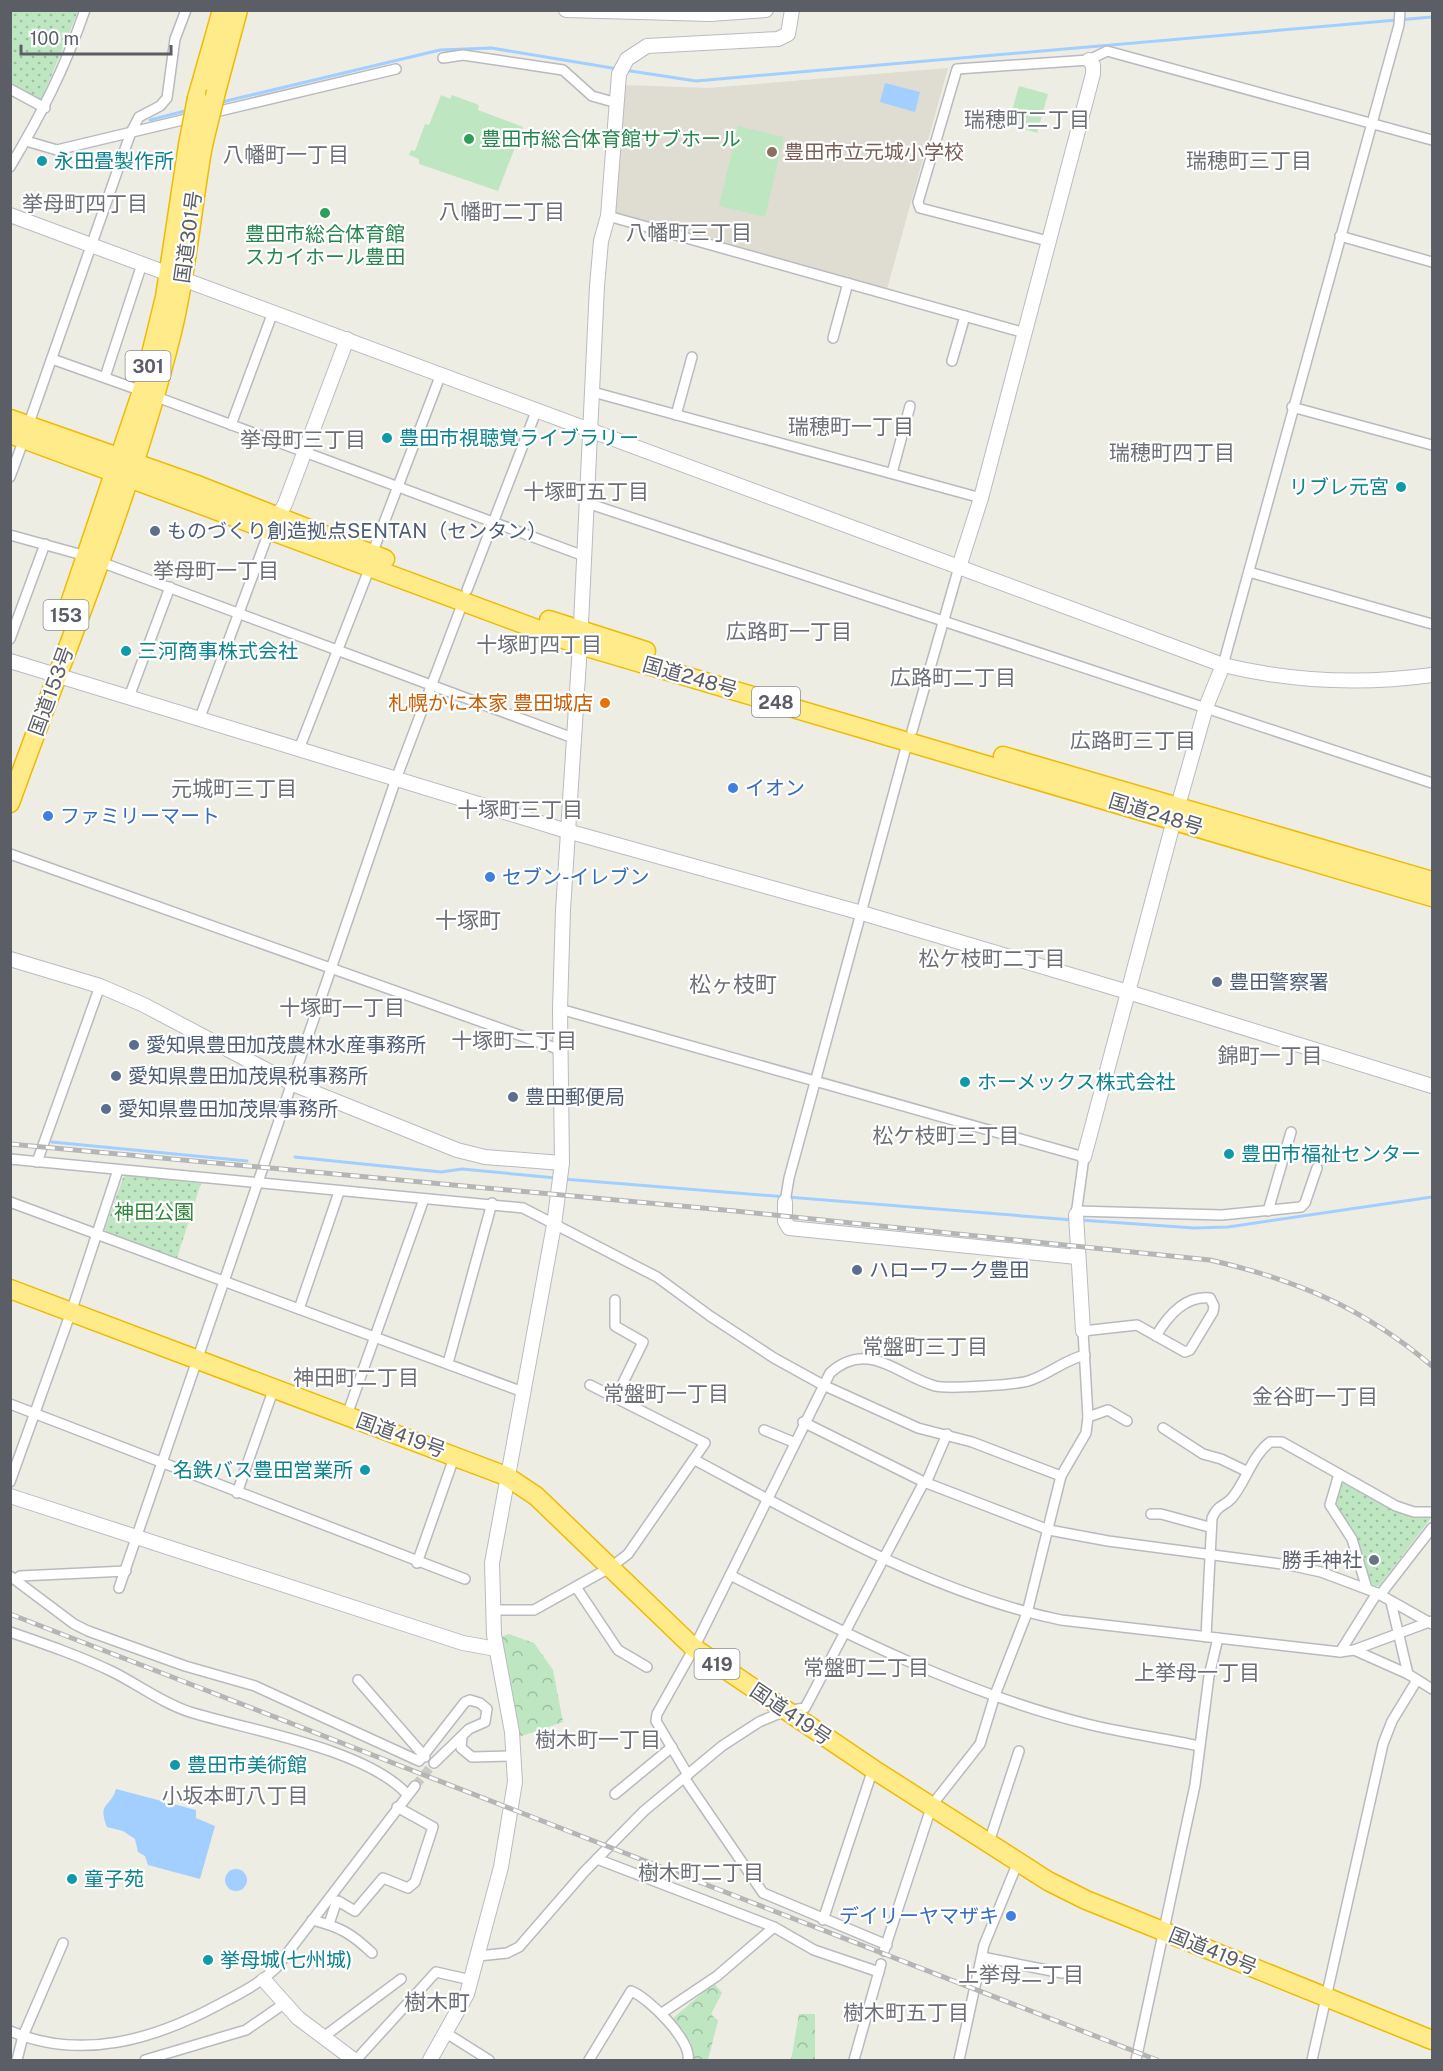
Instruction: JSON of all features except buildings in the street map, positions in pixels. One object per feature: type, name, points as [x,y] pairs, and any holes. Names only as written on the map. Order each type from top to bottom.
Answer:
[{"type":"highway","name":"国道301号","points":[[125,467],[148,394],[175,276],[195,145],[197,98],[222,10]]},
{"type":"highway","name":"国道301号","points":[[195,145],[216,92],[238,10]]},
{"type":"highway","points":[[10,419],[21,433],[125,467]]},
{"type":"highway","name":"国道248号","points":[[125,467],[580,638],[1176,812],[1432,881]]},
{"type":"highway","name":"国道153号","points":[[10,803],[50,675],[125,467]]},
{"type":"highway","name":"国道153号","points":[[10,769],[50,675]]},
{"type":"highway","name":"国道248号","points":[[1176,812],[1432,897]]},
{"type":"highway","name":"国道419号","points":[[10,1289],[506,1476],[536,1496],[694,1648],[785,1711],[1018,1862],[1086,1900],[1432,2040]]},
{"type":"street","points":[[10,167],[45,108],[68,60],[85,10]]},
{"type":"street","points":[[10,477],[21,433],[52,359],[93,246],[130,132],[139,117],[160,106],[167,98],[175,39],[186,10]]},
{"type":"street","points":[[566,10],[710,14],[766,10]]},
{"type":"street","points":[[430,2061],[467,1994],[509,1828],[515,1782],[508,1710],[496,1649],[492,1563],[506,1476],[554,1225],[562,1163],[560,1009],[567,831],[580,638],[601,241],[608,216],[622,69],[635,52],[647,46],[778,39],[788,34],[792,10]]},
{"type":"street","points":[[1085,1355],[1064,1361],[1028,1382],[936,1386],[872,1359],[852,1359],[830,1372],[803,1422],[694,1648],[657,1714],[656,1721],[672,1747],[686,1777],[763,1893],[885,1948],[932,1806],[980,1744],[995,1695],[1027,1613],[1061,1476],[1083,1442],[1088,1417],[1085,1355],[1076,1239],[1076,1213],[1084,1157],[1176,812],[1206,707],[1222,665],[1249,572],[1292,406],[1399,25],[1400,11]]},
{"type":"street","points":[[1048,241],[920,208],[918,202],[954,72],[957,69],[1089,60],[1107,51],[1432,140]]},
{"type":"street","points":[[443,58],[463,56],[563,70],[592,96],[617,103]]},
{"type":"street","points":[[1077,1257],[789,1228],[785,1221],[786,1197],[816,1082],[910,735],[981,498],[1093,74],[1093,65],[1089,60]]},
{"type":"street","points":[[26,140],[57,150],[396,69]]},
{"type":"street","points":[[10,89],[45,108]]},
{"type":"street","points":[[10,215],[1222,665],[1271,676],[1335,682],[1378,682],[1432,675]]},
{"type":"street","points":[[608,216],[1025,333]]},
{"type":"street","points":[[1340,236],[1432,262]]},
{"type":"street","points":[[105,377],[142,264]]},
{"type":"street","points":[[833,338],[848,283]]},
{"type":"street","points":[[231,425],[273,312]]},
{"type":"street","points":[[952,361],[965,316]]},
{"type":"street","points":[[198,720],[274,523],[285,504],[347,339]]},
{"type":"street","points":[[676,415],[692,357]]},
{"type":"street","points":[[52,359],[584,556]]},
{"type":"street","points":[[299,749],[441,374]]},
{"type":"street","points":[[593,392],[981,498]]},
{"type":"street","points":[[892,473],[910,406]]},
{"type":"street","points":[[1292,406],[1432,446]]},
{"type":"street","points":[[119,1588],[396,779],[537,409]]},
{"type":"street","points":[[587,503],[1432,783]]},
{"type":"street","points":[[10,535],[92,559],[170,587],[573,738]]},
{"type":"street","points":[[10,639],[45,544]]},
{"type":"street","points":[[1249,572],[1432,624]]},
{"type":"street","points":[[129,697],[170,587]]},
{"type":"street","points":[[10,661],[567,831],[862,913],[1432,1086]]},
{"type":"street","points":[[10,854],[561,1050]]},
{"type":"street","points":[[10,958],[100,986],[144,1005],[293,1084],[471,1154],[562,1163]]},
{"type":"street","points":[[37,1162],[100,986]]},
{"type":"street","points":[[560,1009],[1084,1157]]},
{"type":"street","points":[[1268,1211],[1291,1132]]},
{"type":"street","points":[[10,1159],[339,1192],[492,1203],[523,1208],[657,1277],[710,1317],[774,1358],[823,1385],[918,1428],[947,1434],[1061,1476]]},
{"type":"street","points":[[1076,1213],[1222,1215],[1301,1207],[1305,1203],[1317,1168]]},
{"type":"street","points":[[10,1482],[71,1312],[118,1170]]},
{"type":"street","points":[[299,1309],[339,1192]]},
{"type":"street","points":[[347,1415],[424,1199]]},
{"type":"street","points":[[10,1202],[523,1392]]},
{"type":"street","points":[[448,1363],[492,1203]]},
{"type":"street","points":[[1083,1331],[1137,1325],[1156,1336],[1185,1352],[1190,1350],[1213,1312],[1214,1306],[1210,1298],[1190,1301],[1170,1313],[1156,1336]]},
{"type":"street","points":[[615,1300],[615,1326],[643,1342],[616,1397]]},
{"type":"street","points":[[493,1610],[534,1611],[611,1567],[630,1552],[705,1443],[590,1385]]},
{"type":"street","points":[[237,1493],[274,1388]]},
{"type":"street","points":[[10,1404],[417,1563],[465,1579]]},
{"type":"street","points":[[1088,1417],[1108,1410],[1127,1421]]},
{"type":"street","points":[[803,1422],[925,1482],[1049,1530],[1210,1556],[1289,1565],[1322,1572],[1375,1593],[1431,1622]]},
{"type":"street","points":[[1163,1428],[1203,1454],[1221,1459],[1246,1471]]},
{"type":"street","points":[[764,1430],[794,1442]]},
{"type":"street","points":[[478,1956],[507,1953],[519,1947],[597,1858],[644,1811],[722,1746],[759,1722],[785,1711],[806,1708],[843,1632],[925,1482],[947,1434]]},
{"type":"street","points":[[1206,1637],[1209,1527],[1216,1509],[1231,1499],[1246,1471],[1268,1443],[1278,1441],[1405,1510],[1432,1512]]},
{"type":"street","points":[[417,1563],[455,1455]]},
{"type":"street","points":[[695,1460],[885,1557],[974,1595],[1027,1613],[1061,1620],[1340,1652],[1354,1650],[1431,1622]]},
{"type":"street","points":[[1339,1474],[1330,1505],[1352,1539],[1375,1593]]},
{"type":"street","points":[[10,1496],[463,1643],[496,1649]]},
{"type":"street","points":[[1150,1514],[1161,1514],[1209,1527]]},
{"type":"street","points":[[1340,1652],[1375,1593],[1432,1528]]},
{"type":"street","points":[[13,1577],[126,1571]]},
{"type":"street","points":[[730,1575],[843,1632],[995,1695],[1087,1724],[1199,1746]]},
{"type":"street","points":[[13,1577],[74,1624],[185,1666],[255,1686],[419,1761],[465,1702],[475,1700],[487,1709],[485,1722],[469,1729],[434,1763]]},
{"type":"street","points":[[576,1587],[618,1650],[647,1667]]},
{"type":"street","points":[[1391,1602],[1408,1674]]},
{"type":"street","points":[[10,1632],[115,1673],[147,1693],[190,1712],[270,1732],[331,1752],[387,1776],[407,1794]]},
{"type":"street","points":[[1136,2061],[1195,1785],[1199,1746],[1218,1638]]},
{"type":"street","points":[[1354,1650],[1408,1674],[1432,1689]]},
{"type":"street","points":[[358,1680],[424,1757]]},
{"type":"street","points":[[1312,2061],[1383,1744],[1392,1721],[1417,1680]]},
{"type":"street","points":[[462,1736],[461,1748],[472,1757],[513,1755]]},
{"type":"street","points":[[615,1794],[672,1747]]},
{"type":"street","points":[[989,1842],[1019,1751]]},
{"type":"street","points":[[823,1920],[873,1769]]},
{"type":"street","points":[[10,2031],[39,2042],[57,2044],[117,2043],[147,2037],[199,2016],[264,1980],[414,1786]]},
{"type":"street","points":[[329,1924],[338,1901],[355,1911],[382,1878],[408,1888],[415,1882],[433,1827],[397,1807]]},
{"type":"street","points":[[597,1858],[774,1927],[814,1950],[880,1968],[854,2061]]},
{"type":"street","points":[[959,2061],[981,1957],[1018,1862]]},
{"type":"street","points":[[312,1920],[351,1933],[372,1953]]},
{"type":"street","points":[[662,2013],[717,1976],[774,1927]]},
{"type":"street","points":[[17,2061],[23,2036],[63,1943]]},
{"type":"street","points":[[981,1957],[1062,1973]]},
{"type":"street","points":[[264,1980],[322,2038],[355,2061],[436,1972],[471,1980]]},
{"type":"street","points":[[322,2038],[401,1979]]},
{"type":"street","points":[[589,2061],[631,1991],[662,2013],[688,2051],[688,2061]]},
{"type":"street","points":[[145,2061],[246,2030],[285,2003]]},
{"type":"street","points":[[446,2033],[489,2061]]},
{"type":"shaded area","name":"豊田市立元城小学校","points":[[948,68],[887,289],[614,216],[624,85],[709,88]]},
{"type":"green space","points":[[10,11],[78,11],[41,101],[11,86]]},
{"type":"green space","points":[[1019,86],[1048,94],[1037,133],[1008,124]]},
{"type":"green space","name":"豊田市総合体育館サブホール","points":[[441,95],[450,99],[452,95],[479,105],[478,110],[523,127],[498,191],[419,164],[419,159],[409,155],[411,150],[415,151],[425,124],[429,125]]},
{"type":"green space","points":[[738,126],[784,137],[765,217],[719,206]]},
{"type":"green space","name":"神田公園","points":[[126,1175],[201,1183],[177,1258],[107,1233],[105,1229]]},
{"type":"green space","points":[[1345,1481],[1406,1514],[1431,1518],[1379,1586],[1373,1587],[1355,1542],[1332,1506],[1339,1487]]},
{"type":"green space","points":[[509,1634],[534,1643],[553,1670],[563,1722],[519,1737],[500,1637]]},
{"type":"green space","points":[[714,1983],[722,1993],[711,2014],[718,2021],[708,2060],[692,2060],[691,2043],[672,2019]]},
{"type":"green space","points":[[799,2014],[815,2014],[815,2060],[791,2060]]},
{"type":"water","points":[[885,83],[920,92],[915,112],[880,102]]},
{"type":"water","points":[[116,1789],[196,1810],[196,1818],[215,1826],[200,1879],[148,1865],[145,1856],[138,1852],[135,1839],[123,1831],[107,1827],[103,1813]]},
{"type":"water","points":[[236,1869],[246,1876],[247,1880],[240,1890],[236,1891],[226,1884],[225,1880],[232,1870]]},
{"type":"waterway","points":[[624,70],[696,81],[1432,17]]},
{"type":"waterway","points":[[222,102],[440,50],[491,48],[618,69]]},
{"type":"waterway","points":[[150,120],[189,110]]},
{"type":"waterway","points":[[52,1142],[247,1161]]},
{"type":"waterway","points":[[295,1157],[441,1172],[462,1169],[556,1178]]},
{"type":"waterway","points":[[563,1179],[1073,1220]]},
{"type":"waterway","points":[[1080,1220],[1194,1228],[1228,1227],[1432,1197]]},
{"type":"tunnel","points":[[415,1786],[434,1763]]},
{"type":"railway","points":[[10,1144],[735,1211],[1210,1260],[1272,1277],[1328,1299],[1381,1328],[1432,1366]]},
{"type":"railway","points":[[10,1614],[1157,2060]]},
{"type":"place","name":"豊田市総合体育館サブホール","points":[[469,139]]},
{"type":"place","name":"豊田市立元城小学校","points":[[772,152]]},
{"type":"place","name":"永田畳製作所","points":[[42,161]]},
{"type":"place","name":"豊田市総合体育館 スカイホール豊田","points":[[325,213]]},
{"type":"place","name":"豊田市視聴覚ライブラリー","points":[[387,438]]},
{"type":"place","name":"リブレ元宮","points":[[1401,487]]},
{"type":"place","name":"ものづくり創造拠点SENTAN（センタン）","points":[[155,531]]},
{"type":"place","name":"三河商事株式会社","points":[[126,651]]},
{"type":"place","name":"札幌かに本家 豊田城店","points":[[605,703]]},
{"type":"place","name":"イオン","points":[[733,788]]},
{"type":"place","name":"ファミリーマート","points":[[48,816]]},
{"type":"place","name":"セブン-イレブン","points":[[490,877]]},
{"type":"place","name":"豊田警察署","points":[[1217,982]]},
{"type":"place","name":"愛知県豊田加茂農林水産事務所","points":[[134,1045]]},
{"type":"place","name":"愛知県豊田加茂県税事務所","points":[[116,1076]]},
{"type":"place","name":"ホーメックス株式会社","points":[[965,1082]]},
{"type":"place","name":"豊田郵便局","points":[[513,1097]]},
{"type":"place","name":"愛知県豊田加茂県事務所","points":[[106,1109]]},
{"type":"place","name":"豊田市福祉センター","points":[[1229,1154]]},
{"type":"place","name":"ハローワーク豊田","points":[[857,1270]]},
{"type":"place","name":"名鉄バス豊田営業所","points":[[365,1470]]},
{"type":"place","name":"勝手神社","points":[[1374,1560]]},
{"type":"place","name":"豊田市美術館","points":[[175,1765]]},
{"type":"place","name":"童子苑","points":[[72,1879]]},
{"type":"place","name":"デイリーヤマザキ","points":[[1011,1916]]},
{"type":"place","name":"挙母城(七州城)","points":[[208,1960]]},
{"type":"district","name":"瑞穂町二丁目","points":[[1027,119]]},
{"type":"district","name":"八幡町一丁目","points":[[286,154]]},
{"type":"district","name":"瑞穂町三丁目","points":[[1249,160]]},
{"type":"district","name":"挙母町四丁目","points":[[85,203]]},
{"type":"district","name":"八幡町二丁目","points":[[502,211]]},
{"type":"district","name":"八幡町三丁目","points":[[689,232]]},
{"type":"district","name":"瑞穂町一丁目","points":[[851,426]]},
{"type":"district","name":"挙母町三丁目","points":[[303,439]]},
{"type":"district","name":"瑞穂町四丁目","points":[[1172,452]]},
{"type":"district","name":"十塚町五丁目","points":[[586,491]]},
{"type":"district","name":"挙母町一丁目","points":[[216,570]]},
{"type":"district","name":"広路町一丁目","points":[[789,631]]},
{"type":"district","name":"十塚町四丁目","points":[[539,644]]},
{"type":"district","name":"広路町二丁目","points":[[953,677]]},
{"type":"district","name":"広路町三丁目","points":[[1133,740]]},
{"type":"district","name":"元城町三丁目","points":[[234,788]]},
{"type":"district","name":"十塚町三丁目","points":[[520,809]]},
{"type":"district","name":"十塚町","points":[[468,920]]},
{"type":"district","name":"松ケ枝町二丁目","points":[[992,958]]},
{"type":"district","name":"松ヶ枝町","points":[[733,984]]},
{"type":"district","name":"十塚町一丁目","points":[[342,1007]]},
{"type":"district","name":"十塚町二丁目","points":[[514,1040]]},
{"type":"district","name":"錦町一丁目","points":[[1270,1055]]},
{"type":"district","name":"松ケ枝町三丁目","points":[[946,1135]]},
{"type":"district","name":"常盤町三丁目","points":[[925,1346]]},
{"type":"district","name":"神田町二丁目","points":[[356,1377]]},
{"type":"district","name":"常盤町一丁目","points":[[666,1393]]},
{"type":"district","name":"金谷町一丁目","points":[[1315,1396]]},
{"type":"district","name":"常盤町二丁目","points":[[866,1667]]},
{"type":"district","name":"上挙母一丁目","points":[[1197,1672]]},
{"type":"district","name":"樹木町一丁目","points":[[598,1739]]},
{"type":"district","name":"小坂本町八丁目","points":[[235,1795]]},
{"type":"district","name":"樹木町二丁目","points":[[701,1872]]},
{"type":"district","name":"上挙母二丁目","points":[[1021,1974]]},
{"type":"district","name":"樹木町","points":[[437,2002]]},
{"type":"district","name":"樹木町五丁目","points":[[906,2012]]}]
